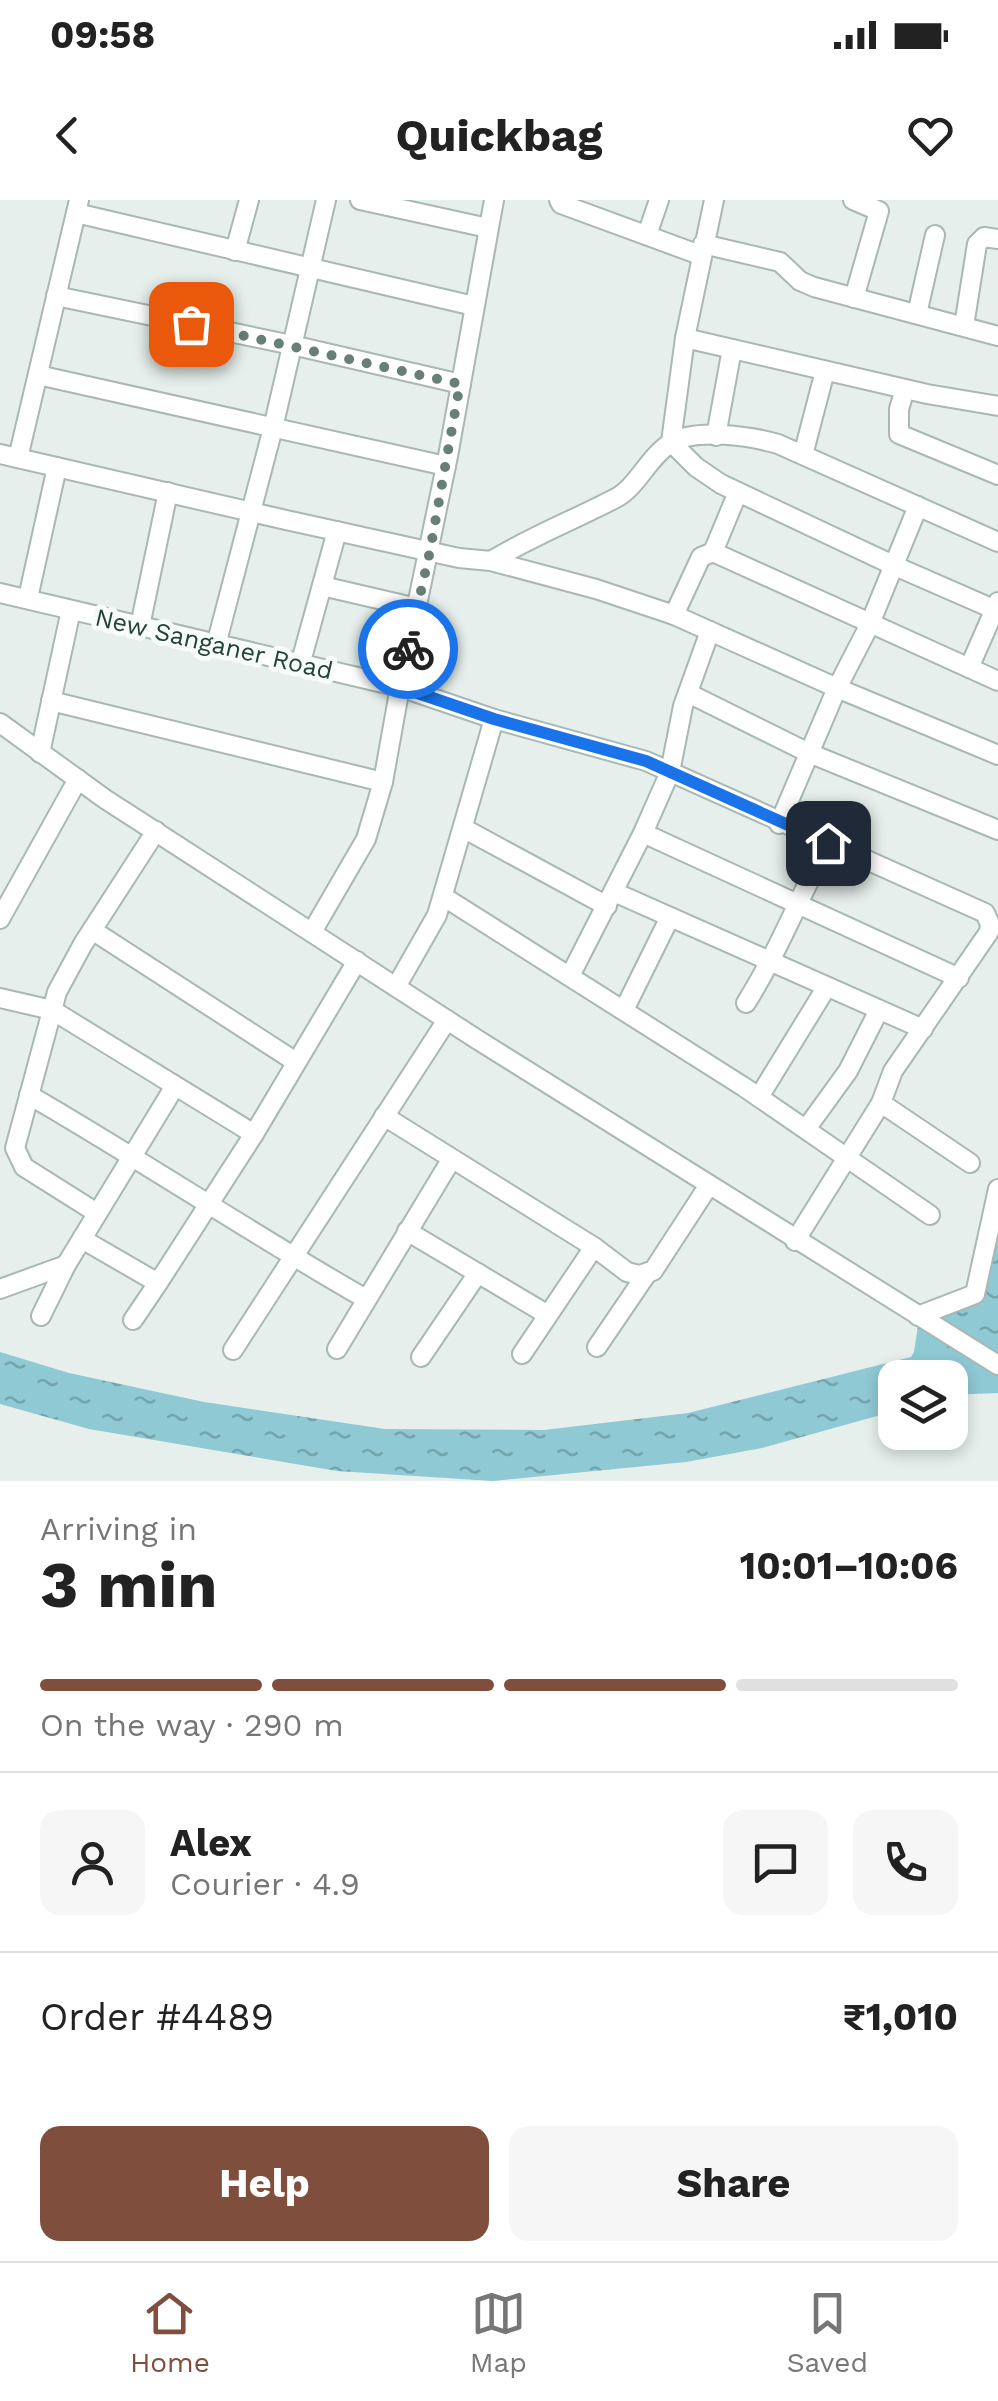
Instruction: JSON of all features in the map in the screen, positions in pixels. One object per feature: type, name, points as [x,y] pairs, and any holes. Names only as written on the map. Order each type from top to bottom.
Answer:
[{"type":"street","points":[[235,251],[249,200]]},
{"type":"street","points":[[216,645],[326,200]]},
{"type":"street","points":[[360,200],[488,228]]},
{"type":"street","points":[[312,932],[366,839],[383,782],[494,200]]},
{"type":"street","points":[[559,200],[647,236],[780,262],[800,281],[998,336]]},
{"type":"street","points":[[601,219],[607,200]]},
{"type":"street","points":[[647,236],[659,200]]},
{"type":"street","points":[[491,562],[531,536],[621,496],[671,442],[684,338],[714,200]]},
{"type":"street","points":[[854,200],[879,211],[854,298]]},
{"type":"street","points":[[474,306],[235,251],[78,206],[38,375],[9,456],[491,562],[596,589],[674,615],[998,756]]},
{"type":"street","points":[[917,314],[935,235]]},
{"type":"street","points":[[964,326],[977,244],[984,237],[998,239]]},
{"type":"street","points":[[56,296],[292,344],[460,384]]},
{"type":"street","points":[[684,338],[905,389],[998,406]]},
{"type":"street","points":[[716,436],[732,349]]},
{"type":"street","points":[[804,455],[824,370]]},
{"type":"street","points":[[38,375],[446,466]]},
{"type":"street","points":[[905,389],[899,410],[900,434],[998,474]]},
{"type":"street","points":[[671,442],[753,436],[998,542]]},
{"type":"street","points":[[671,442],[696,467],[738,492],[895,566],[997,607],[969,668]]},
{"type":"street","points":[[28,598],[57,467]]},
{"type":"street","points":[[140,626],[168,492]]},
{"type":"street","points":[[674,615],[701,557],[713,552],[738,492]]},
{"type":"street","points":[[780,824],[837,688],[870,626],[918,506]]},
{"type":"street","points":[[300,665],[337,531]]},
{"type":"street","points":[[713,552],[998,681]]},
{"type":"street","points":[[322,586],[417,608]]},
{"type":"street","name":"New Sanganer Road","points":[[0,592],[400,687],[494,719],[646,761],[985,913],[990,924],[988,932],[959,978]]},
{"type":"street","points":[[40,752],[71,610]]},
{"type":"street","points":[[570,976],[670,772],[688,693],[710,631]]},
{"type":"street","points":[[688,693],[809,753],[998,830]]},
{"type":"street","points":[[51,701],[383,782]]},
{"type":"street","points":[[396,987],[444,897],[494,719]]},
{"type":"street","points":[[0,752],[6,728],[156,832],[447,1020],[998,1365]]},
{"type":"street","points":[[0,919],[78,780]]},
{"type":"street","points":[[463,828],[610,899],[670,918],[923,1029]]},
{"type":"street","points":[[98,1213],[24,1167],[9,1134],[29,1095],[57,992],[156,832]]},
{"type":"street","points":[[643,833],[959,978],[893,1072],[881,1103],[795,1241]]},
{"type":"street","points":[[746,1003],[771,963],[796,902],[828,843]]},
{"type":"street","points":[[444,897],[759,1097],[930,1215]]},
{"type":"street","points":[[624,1010],[670,918]]},
{"type":"street","points":[[92,930],[296,1062]]},
{"type":"street","points":[[133,1320],[254,1134],[356,961]]},
{"type":"street","points":[[759,1097],[826,988]]},
{"type":"street","points":[[0,998],[52,1010],[254,1134]]},
{"type":"street","points":[[806,1129],[848,1071],[879,1010]]},
{"type":"street","points":[[233,1350],[447,1020]]},
{"type":"street","points":[[41,1316],[66,1265],[175,1086]]},
{"type":"street","points":[[29,1095],[366,1299]]},
{"type":"street","points":[[881,1103],[970,1163]]},
{"type":"street","points":[[384,1116],[627,1272],[652,1271],[709,1185]]},
{"type":"street","points":[[337,1349],[451,1160]]},
{"type":"street","points":[[918,1316],[975,1294],[998,1189]]},
{"type":"street","points":[[407,1230],[548,1315]]},
{"type":"street","points":[[82,1239],[158,1283]]},
{"type":"street","points":[[522,1354],[594,1248]]},
{"type":"street","points":[[0,1288],[66,1265]]},
{"type":"street","points":[[598,1347],[648,1272]]},
{"type":"street","points":[[421,1358],[478,1273]]},
{"type":"water","points":[[998,1229],[998,1393],[968,1394],[968,1360],[899,1360],[914,1352],[919,1319],[968,1304]]},
{"type":"water","points":[[0,1352],[69,1373],[204,1402],[385,1429],[544,1430],[688,1413],[878,1365],[878,1416],[762,1448],[686,1462],[493,1481],[337,1471],[89,1429],[0,1404]]},
{"type":"way so far","points":[[191,324],[460,384],[408,649]]},
{"type":"route","points":[[408,649],[400,687],[494,719],[646,761],[828,843]]}]
